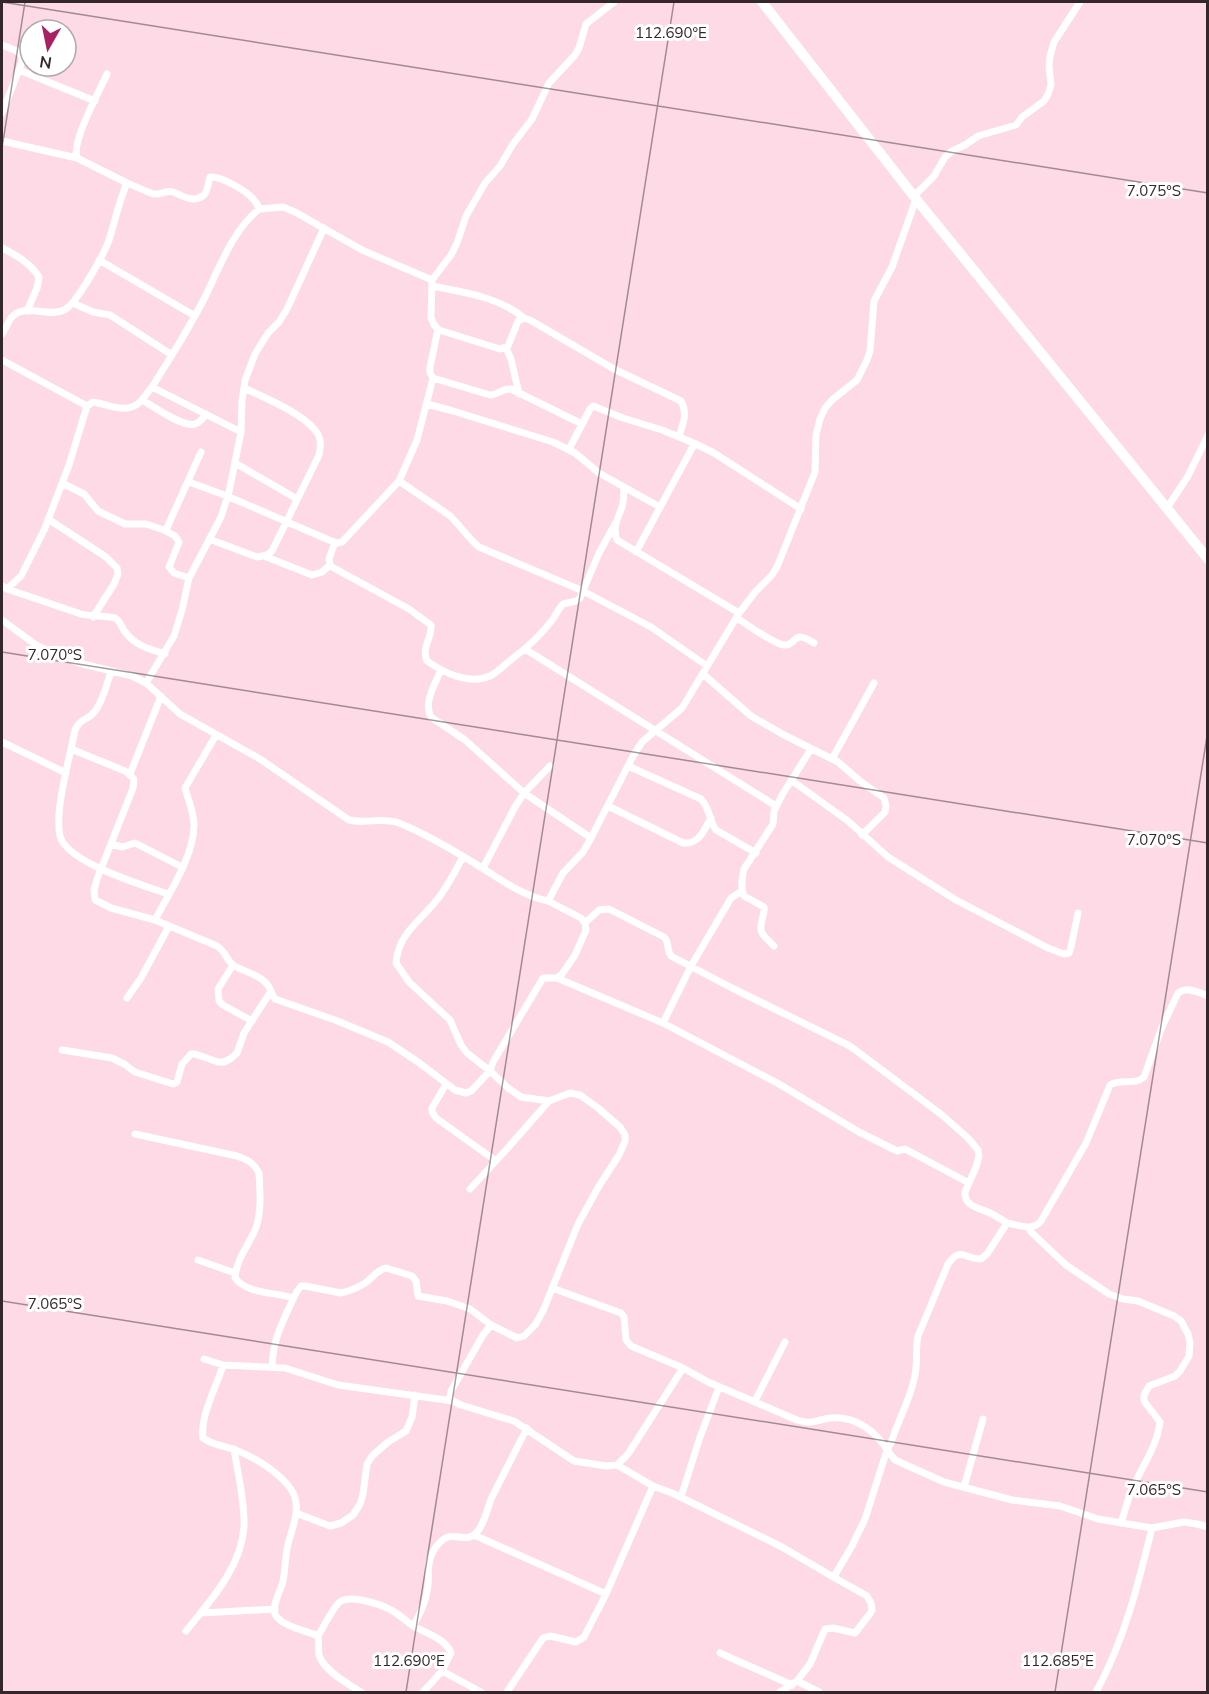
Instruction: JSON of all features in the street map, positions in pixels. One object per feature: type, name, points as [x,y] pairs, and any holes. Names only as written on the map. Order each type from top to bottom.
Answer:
[{"type":"main road","points":[[762,2],[915,198],[1208,559]]},
{"type":"street","points":[[524,318],[518,321],[506,348],[497,349],[438,329],[431,318],[432,283],[451,255],[466,216],[485,183],[500,166],[532,119],[549,83],[579,48],[586,24],[614,2]]},
{"type":"street","points":[[548,901],[563,873],[583,852],[642,742],[682,708],[738,615],[756,591],[772,575],[815,472],[816,435],[820,419],[831,400],[857,380],[867,360],[870,351],[874,301],[892,267],[915,198],[952,151],[978,136],[1016,125],[1022,117],[1044,100],[1051,85],[1049,67],[1051,50],[1080,2]]},
{"type":"street","points":[[2,45],[18,52]]},
{"type":"street","points":[[2,113],[18,73]]},
{"type":"street","points":[[77,158],[75,155],[77,140],[107,74]]},
{"type":"street","points":[[39,78],[95,100]]},
{"type":"street","points":[[2,141],[77,158],[152,194],[167,191],[188,198],[202,196],[207,189],[210,177],[214,176],[254,199],[259,209]]},
{"type":"street","points":[[2,334],[12,317],[19,312],[51,313],[64,310],[73,303],[108,243],[127,183]]},
{"type":"street","points":[[4,587],[21,576],[48,519],[87,406],[93,402],[119,409],[130,408],[140,403],[195,316],[231,244],[244,224],[259,209],[283,207],[362,250],[432,283],[483,297],[517,312],[614,369],[681,401],[685,414],[679,436]]},
{"type":"street","points":[[146,683],[174,636],[189,578],[221,517],[228,496],[241,432],[245,380],[255,354],[287,309],[324,228]]},
{"type":"street","points":[[2,248],[25,261],[39,277],[27,311]]},
{"type":"street","points":[[99,260],[195,316]]},
{"type":"street","points":[[73,303],[93,312],[110,315],[172,355]]},
{"type":"street","points":[[438,329],[430,367],[430,373],[434,378],[490,395],[511,389],[582,424]]},
{"type":"street","points":[[506,348],[511,359],[519,394]]},
{"type":"street","points":[[2,360],[87,406]]},
{"type":"street","points":[[189,482],[228,496],[335,542],[342,542],[399,481],[417,440],[434,378]]},
{"type":"street","points":[[152,387],[241,432]]},
{"type":"street","points":[[209,539],[257,557],[272,551],[319,454],[320,441],[317,434],[304,420],[290,410],[244,388]]},
{"type":"street","points":[[142,400],[191,425],[201,421],[206,414]]},
{"type":"street","points":[[427,404],[553,442],[569,449],[599,473],[660,507]]},
{"type":"street","points":[[569,449],[593,406],[696,444],[714,453],[801,509]]},
{"type":"street","points":[[1167,508],[1188,476],[1208,435]]},
{"type":"street","points":[[636,552],[696,444]]},
{"type":"street","points":[[165,530],[201,452]]},
{"type":"street","points":[[235,463],[297,499]]},
{"type":"street","points":[[399,481],[449,515],[478,547],[583,591],[651,627],[707,666]]},
{"type":"street","points":[[62,483],[84,494],[98,511],[125,524],[146,524],[175,536],[179,542],[170,562],[170,570],[189,578]]},
{"type":"street","points":[[330,565],[409,609],[429,623],[431,630],[424,651],[427,661],[441,670],[460,677],[490,676],[536,640],[563,604],[580,598],[599,553],[616,522],[622,506],[624,487]]},
{"type":"street","points":[[48,519],[106,557],[117,568],[118,574],[114,584],[93,616]]},
{"type":"street","points":[[616,522],[617,540],[738,615],[776,642],[785,645],[798,636],[802,636],[814,643]]},
{"type":"street","points":[[330,565],[329,559],[335,542]]},
{"type":"street","points":[[264,556],[312,575],[322,572],[330,565]]},
{"type":"street","points":[[4,587],[72,611],[93,616],[112,616],[134,642],[165,654]]},
{"type":"street","points":[[2,620],[46,650],[79,663],[132,676],[146,683],[180,714],[285,775],[349,820],[366,823],[384,820],[397,822],[464,856],[526,895],[548,901],[581,918],[586,930],[575,955],[557,978]]},
{"type":"street","points":[[525,649],[776,806]]},
{"type":"street","points":[[441,670],[430,695],[428,712],[431,717],[465,740],[525,793],[591,838]]},
{"type":"street","points":[[111,671],[98,708],[93,715],[79,722],[75,730],[59,820],[60,838],[67,848],[101,869],[168,894]]},
{"type":"street","points":[[703,674],[752,716],[845,767],[884,798],[885,812],[862,835]]},
{"type":"street","points":[[832,759],[874,683]]},
{"type":"street","points":[[130,774],[161,696]]},
{"type":"street","points":[[155,920],[191,844],[194,822],[186,788],[216,735]]},
{"type":"street","points":[[2,742],[66,773]]},
{"type":"street","points":[[71,749],[125,771],[134,779],[133,788],[94,890],[95,900],[111,908],[155,920],[218,946],[226,953],[233,965],[265,981],[275,999],[388,1042],[455,1090],[466,1093],[471,1091],[490,1071],[493,1062],[543,978],[557,978],[663,1023],[780,1084],[859,1132],[886,1146],[897,1150],[905,1149],[969,1183]]},
{"type":"street","points":[[774,946],[762,933],[764,907],[744,896],[742,891],[744,869],[773,824],[776,806],[811,749]]},
{"type":"street","points":[[483,868],[515,807],[550,766]]},
{"type":"street","points":[[628,766],[702,799],[716,830],[756,852]]},
{"type":"street","points":[[791,780],[848,821],[888,857],[956,900],[1031,940],[1064,954],[1069,953],[1078,913]]},
{"type":"street","points":[[608,806],[683,843],[696,840],[711,818]]},
{"type":"street","points":[[111,844],[122,847],[135,843],[182,867]]},
{"type":"street","points":[[464,856],[438,899],[406,934],[399,948],[397,965],[409,982],[450,1020],[461,1045],[468,1053],[521,1097],[549,1101]]},
{"type":"street","points":[[663,1023],[691,966],[731,898],[742,891]]},
{"type":"street","points":[[585,923],[599,910],[609,909],[664,937],[671,956],[850,1046],[942,1115],[978,1150],[979,1156],[965,1197],[969,1204],[991,1213],[1008,1224],[1029,1228],[1038,1225],[1041,1221],[1086,1143],[1110,1085],[1114,1082],[1133,1083],[1144,1077],[1162,1027],[1178,993],[1183,989],[1190,989],[1208,996]]},
{"type":"street","points":[[128,999],[169,926]]},
{"type":"street","points":[[233,965],[218,989],[219,1001],[252,1021]]},
{"type":"street","points":[[62,1050],[112,1058],[135,1072],[173,1084],[177,1082],[182,1064],[191,1054],[225,1062],[237,1053],[244,1034],[271,992]]},
{"type":"street","points":[[446,1084],[432,1112],[436,1118],[496,1161]]},
{"type":"street","points":[[272,1367],[277,1333],[301,1286],[345,1292],[366,1283],[378,1271],[386,1268],[412,1276],[416,1281],[418,1296],[447,1301],[470,1309],[491,1325],[517,1338],[524,1336],[535,1325],[578,1224],[598,1186],[619,1155],[625,1141],[624,1135],[620,1127],[598,1108],[580,1095],[570,1093],[549,1101],[470,1189]]},
{"type":"street","points":[[135,1134],[237,1156],[256,1167],[259,1173],[258,1221],[239,1261],[235,1273],[237,1281],[243,1286],[293,1298]]},
{"type":"street","points":[[835,1578],[865,1519],[887,1450],[915,1378],[917,1360],[915,1347],[918,1336],[948,1264],[954,1256],[960,1254],[981,1259],[1008,1224]]},
{"type":"street","points":[[1029,1228],[1066,1265],[1095,1286],[1109,1294],[1138,1301],[1174,1316],[1181,1321],[1188,1334],[1191,1349],[1180,1371],[1171,1379],[1149,1386],[1143,1395],[1144,1401],[1160,1422],[1158,1434],[1152,1451],[1133,1487],[1120,1523]]},
{"type":"street","points":[[198,1260],[235,1273]]},
{"type":"street","points":[[552,1288],[621,1313],[624,1317],[626,1341],[631,1346],[683,1368],[719,1387],[805,1422],[848,1419],[873,1431],[895,1460],[944,1482],[1012,1500],[1060,1506],[1098,1519],[1120,1523],[1152,1528],[1184,1522],[1208,1527]]},
{"type":"street","points":[[453,1401],[450,1397],[451,1391],[491,1325]]},
{"type":"street","points":[[755,1401],[785,1342]]},
{"type":"street","points":[[204,1359],[223,1365],[272,1367],[303,1373],[338,1385],[453,1401],[514,1421],[574,1461],[606,1467],[617,1466],[653,1486],[681,1497],[782,1547],[867,1596],[872,1610],[855,1634],[833,1628],[825,1629],[810,1664],[795,1683],[780,1692]]},
{"type":"street","points":[[223,1365],[202,1432],[205,1440],[234,1449],[265,1465],[285,1483],[294,1495],[296,1514],[287,1548],[283,1579],[274,1610],[279,1619],[302,1631],[318,1636]]},
{"type":"street","points":[[617,1466],[628,1454],[683,1368]]},
{"type":"street","points":[[681,1497],[719,1387]]},
{"type":"street","points":[[296,1514],[330,1526],[341,1523],[353,1515],[363,1494],[367,1479],[367,1464],[387,1442],[406,1431],[412,1417],[415,1395]]},
{"type":"street","points":[[964,1487],[983,1419]]},
{"type":"street","points":[[413,1626],[427,1593],[429,1579],[427,1569],[435,1548],[449,1536],[466,1538],[478,1531],[526,1428]]},
{"type":"street","points":[[186,1631],[218,1592],[230,1570],[243,1535],[242,1493],[234,1449]]},
{"type":"street","points":[[507,1692],[543,1638],[549,1636],[576,1642],[584,1637],[606,1594],[653,1486]]},
{"type":"street","points":[[1095,1692],[1118,1645],[1128,1617],[1152,1528]]},
{"type":"street","points":[[474,1535],[606,1594]]},
{"type":"street","points":[[362,1692],[322,1664],[319,1653],[318,1636],[338,1604],[343,1600],[353,1599],[393,1611],[413,1626],[449,1647],[451,1653],[442,1671],[423,1692]]},
{"type":"street","points":[[201,1613],[274,1610]]},
{"type":"street","points":[[720,1653],[819,1692]]},
{"type":"street","points":[[442,1671],[481,1692]]}]
